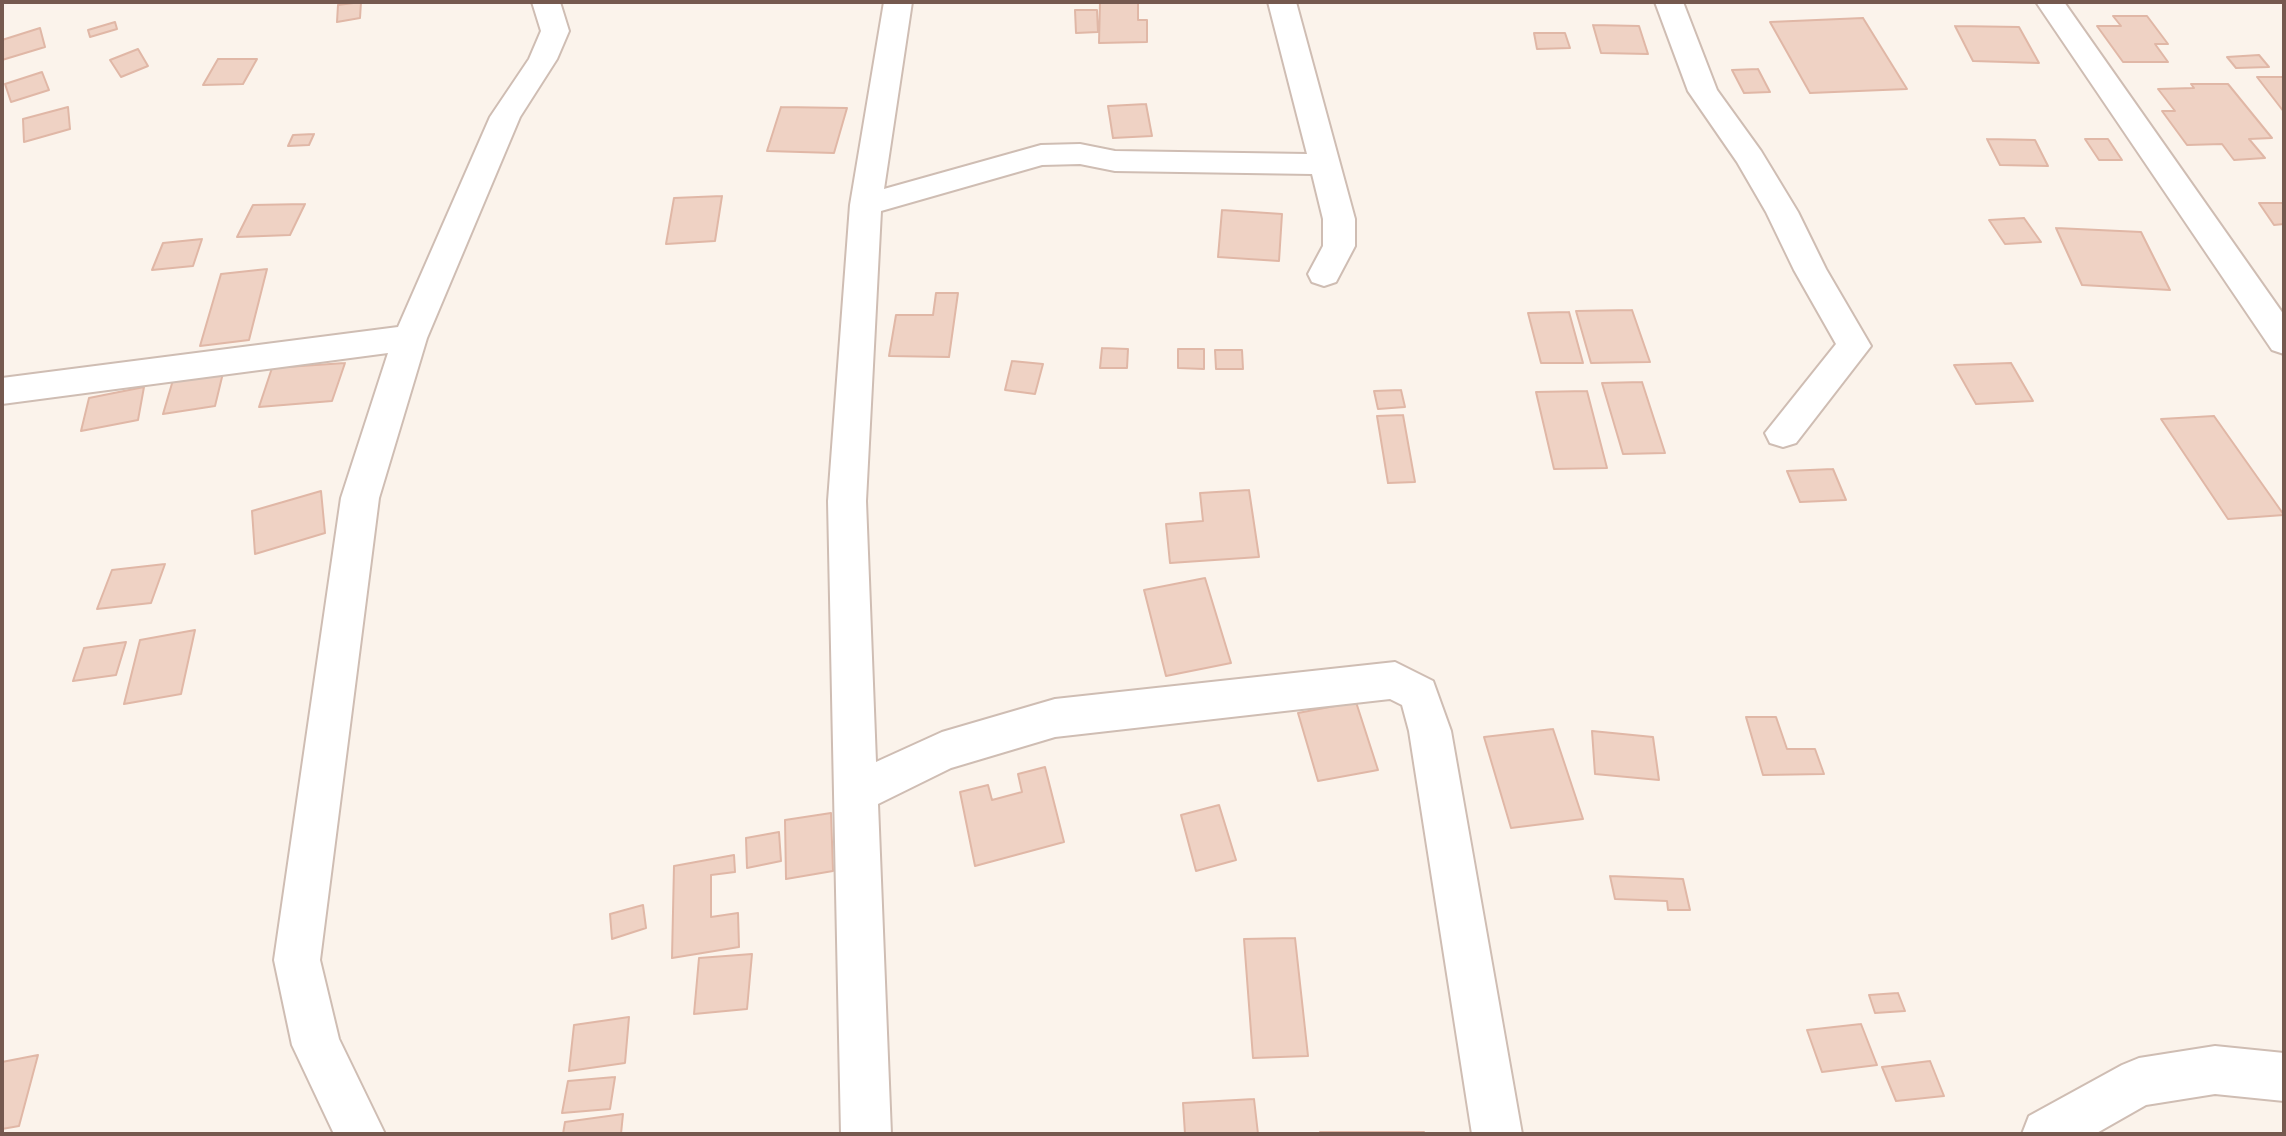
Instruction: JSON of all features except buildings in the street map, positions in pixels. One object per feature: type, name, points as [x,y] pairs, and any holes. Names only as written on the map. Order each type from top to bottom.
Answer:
[{"type":"street","points":[[360,1134],[316,1045],[297,960],[360,498],[410,338],[505,117],[543,59],[555,31],[546,2]]},
{"type":"street","points":[[866,1134],[848,501],[866,205],[898,2]]},
{"type":"street","points":[[1282,2],[1339,219],[1339,246],[1324,274]]},
{"type":"street","points":[[1669,2],[1703,91],[1769,190],[1854,346],[1783,433]]},
{"type":"street","points":[[2050,2],[2284,341]]},
{"type":"street","points":[[866,205],[1041,155],[1080,154],[1115,161],[1326,164]]},
{"type":"street","points":[[2,391],[410,338]]},
{"type":"street","points":[[855,794],[942,751],[1055,718],[1395,680],[1419,694],[1430,731],[1497,1134]]},
{"type":"street","points":[[2048,1134],[2139,1082],[2214,1070],[2284,1077]]}]
